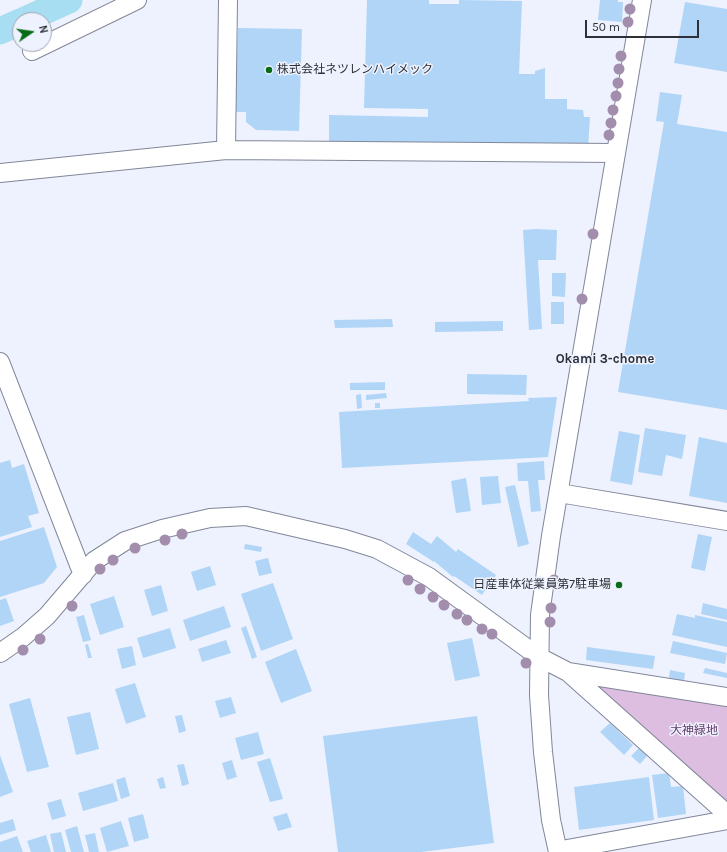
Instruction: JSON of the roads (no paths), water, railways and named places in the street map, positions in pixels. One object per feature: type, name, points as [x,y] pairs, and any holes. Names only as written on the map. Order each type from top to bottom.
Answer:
[{"type":"street","points":[[52,40],[137,0]]},
{"type":"street","points":[[226,150],[228,0]]},
{"type":"street","points":[[642,0],[559,493],[540,615],[539,696],[543,752],[551,820],[562,850],[727,820]]},
{"type":"street","points":[[0,173],[226,150],[616,153]]},
{"type":"street","points":[[0,362],[82,575]]},
{"type":"street","points":[[559,493],[727,521]]},
{"type":"street","points":[[0,653],[23,637],[47,616],[94,561],[126,541],[162,529],[210,518],[246,516],[337,537],[377,549],[429,577],[539,657],[571,675],[727,814]]},
{"type":"street","points":[[571,675],[727,697]]},
{"type":"waterway","points":[[43,12],[69,0]]},
{"type":"waterway","points":[[0,31],[12,26]]},
{"type":"place","name":"株式会社ネツレンハイメック","points":[[269,70]]},
{"type":"place","name":"日産車体従業員第7駐車場","points":[[619,585]]},
{"type":"district","name":"Okami 3-chome","points":[[605,359]]},
{"type":"park label","name":"大神緑地","points":[[694,731]]}]
